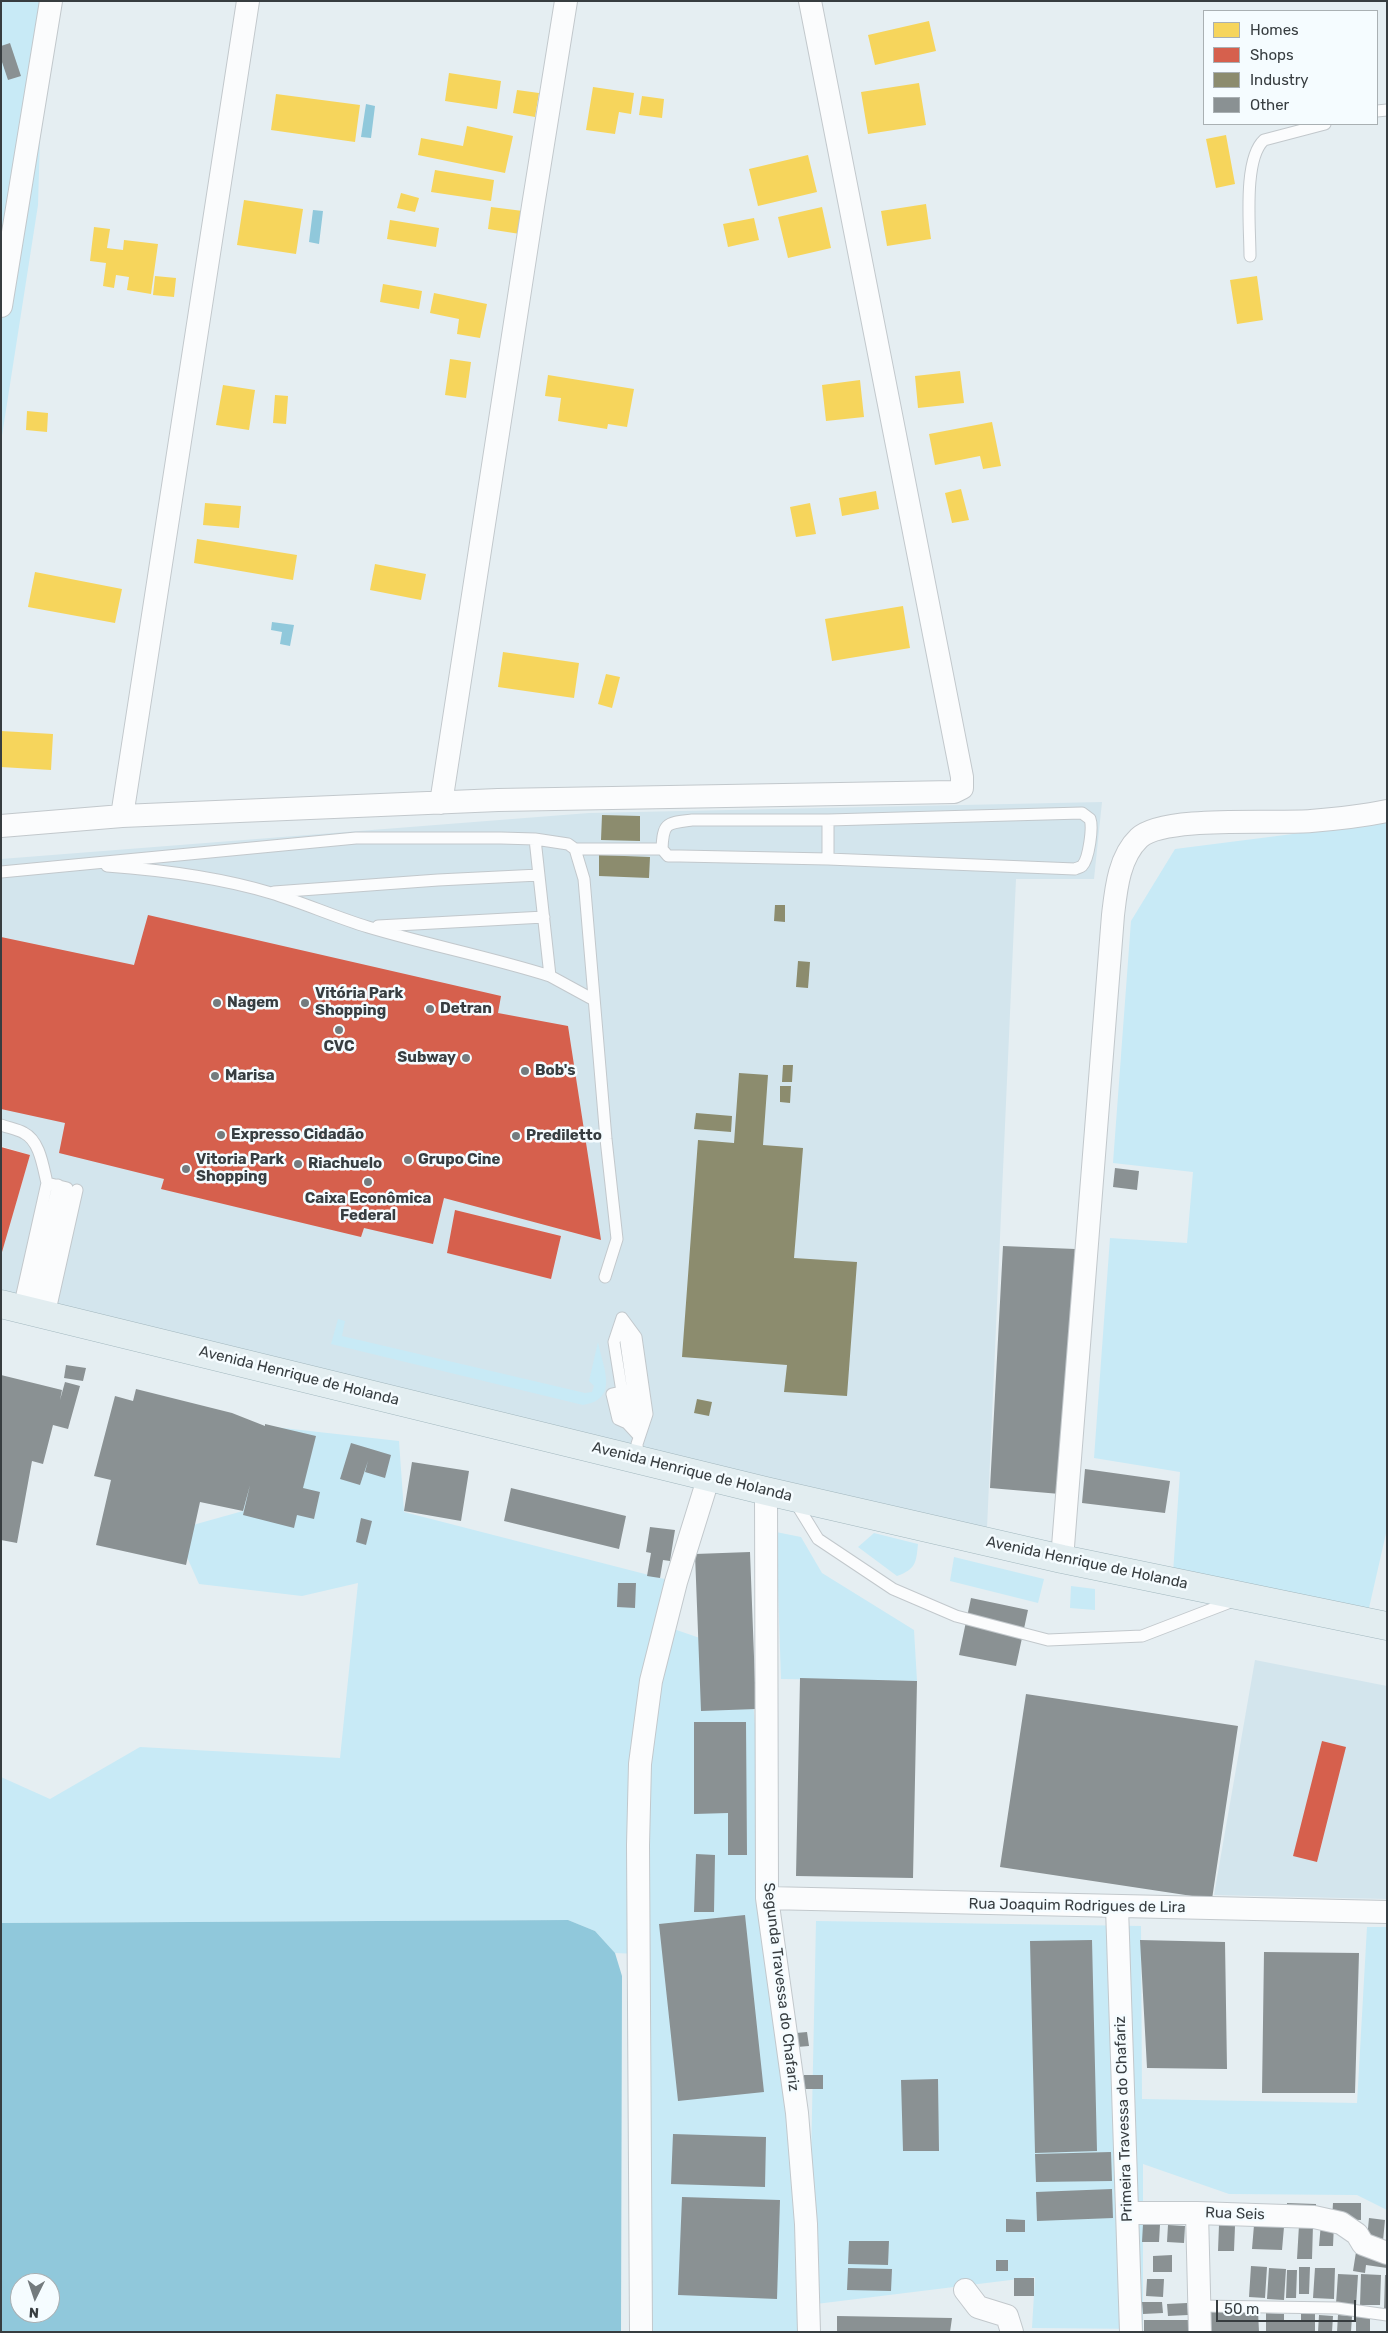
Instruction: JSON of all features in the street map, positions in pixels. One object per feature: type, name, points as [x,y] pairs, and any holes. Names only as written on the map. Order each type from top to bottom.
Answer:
[{"type":"main road","name":"Avenida Henrique de Holanda","points":[[27,1310],[638,1447],[708,1476],[778,1494],[1062,1559],[1387,1626]]},
{"type":"street","points":[[1,306],[52,1]]},
{"type":"street","points":[[122,816],[248,1]]},
{"type":"street","points":[[441,803],[566,1]]},
{"type":"street","points":[[1,826],[122,816],[498,800],[954,792],[962,788],[960,767],[810,1]]},
{"type":"street","points":[[1062,1559],[1113,915],[1120,872],[1129,850],[1140,836],[1163,828],[1211,822],[1311,821],[1387,811]]},
{"type":"street","points":[[641,2332],[638,1845],[640,1764],[652,1681],[676,1582],[708,1476]]},
{"type":"street","name":"Segunda Travessa do Chafariz","points":[[778,1494],[767,1898],[797,2113],[806,2224],[809,2332]]},
{"type":"street","name":"Rua Joaquim Rodrigues de Lira","points":[[767,1898],[1387,1912]]},
{"type":"street","name":"Primeira Travessa do Chafariz","points":[[1117,1907],[1131,2332]]},
{"type":"street","points":[[1136,2213],[1197,2213]]},
{"type":"street","name":"Rua Seis","points":[[1200,2332],[1197,2213],[1314,2217],[1341,2222],[1357,2234],[1363,2244],[1387,2253]]},
{"type":"street","points":[[965,2290],[975,2305],[1007,2316],[1012,2332]]},
{"type":"lane","points":[[1250,256],[1251,164],[1257,146],[1264,140],[1321,125]]},
{"type":"lane","points":[[1082,813],[1092,823],[1087,858],[1082,866],[1075,869],[828,859],[668,856],[662,849],[664,829],[672,822],[692,820],[828,820],[1082,813]]},
{"type":"lane","points":[[828,820],[828,859]]},
{"type":"lane","points":[[1,872],[356,838],[535,838],[568,844],[575,849],[662,849]]},
{"type":"lane","points":[[535,838],[550,976]]},
{"type":"lane","points":[[575,849],[584,879],[606,1139],[617,1239],[606,1277]]},
{"type":"lane","points":[[76,864],[195,876],[270,893],[367,927],[461,952],[494,958],[550,976],[594,1000]]},
{"type":"lane","points":[[270,893],[438,880],[539,876]]},
{"type":"lane","points":[[367,927],[544,917]]},
{"type":"lane","points":[[1,1125],[30,1136],[62,1187],[27,1310]]},
{"type":"lane","points":[[27,1310],[62,1187]]},
{"type":"lane","points":[[638,1447],[627,1423],[633,1390],[636,1337],[622,1318],[614,1342],[633,1390],[647,1414],[638,1447]]},
{"type":"lane","points":[[778,1494],[818,1539],[893,1589],[956,1616],[1048,1640],[1142,1636],[1244,1596]]},
{"type":"lane","points":[[1199,2306],[1337,2308],[1387,2315]]},
{"type":"shaded area","points":[[1,1],[44,1],[38,205],[1,442]]},
{"type":"shaded area","points":[[366,104],[375,106],[371,138],[361,137]]},
{"type":"shaded area","points":[[313,210],[323,211],[319,244],[309,242]]},
{"type":"shaded area","points":[[272,622],[294,625],[290,646],[280,644],[282,632],[271,630]]},
{"type":"shaded area","points":[[1102,802],[1094,879],[1016,879],[987,1528],[659,1456],[1,1296],[1,1253],[30,1155],[1,1146],[1,859],[589,813]]},
{"type":"shaded area","points":[[1387,822],[1387,1529],[1369,1608],[1173,1573],[1180,1472],[1094,1458],[1110,1238],[1187,1243],[1193,1172],[1113,1163],[1131,921],[1175,849]]},
{"type":"shaded area","points":[[338,1319],[345,1321],[342,1336],[585,1393],[592,1392],[594,1386],[589,1381],[598,1342],[605,1372],[605,1389],[602,1396],[594,1402],[583,1405],[331,1344]]},
{"type":"shaded area","points":[[265,1426],[399,1441],[404,1512],[676,1582],[665,1626],[749,1655],[807,2332],[644,2332],[638,1954],[615,1953],[595,1931],[568,1920],[1,1923],[1,1777],[50,1799],[140,1747],[340,1758],[358,1583],[302,1596],[199,1584],[175,1530],[243,1511]]},
{"type":"shaded area","points":[[776,1532],[801,1537],[822,1573],[914,1630],[917,1681],[781,1679]]},
{"type":"shaded area","points":[[874,1533],[918,1544],[914,1564],[908,1571],[897,1576],[858,1547]]},
{"type":"shaded area","points":[[954,1557],[1044,1579],[1038,1603],[950,1581]]},
{"type":"shaded area","points":[[1071,1586],[1095,1589],[1095,1610],[1070,1608]]},
{"type":"shaded area","points":[[1255,1660],[1387,1686],[1387,1899],[1214,1895]]},
{"type":"shaded area","points":[[568,1920],[595,1931],[615,1953],[622,1976],[621,2332],[1,2332],[1,1923]]},
{"type":"shaded area","points":[[816,1921],[1141,1926],[1142,2099],[1357,2103],[1367,1927],[1387,1927],[1387,2210],[1357,2195],[1229,2194],[1143,2164],[1143,2329],[1032,2328],[1035,2277],[808,2305]]},
{"type":"building: Homes","points":[[929,21],[936,51],[875,65],[868,35]]},
{"type":"building: Homes","points":[[449,73],[501,81],[497,109],[445,101]]},
{"type":"building: Homes","points":[[919,83],[926,125],[868,134],[861,92]]},
{"type":"building: Homes","points":[[593,87],[634,93],[631,114],[619,112],[615,134],[586,130]]},
{"type":"building: Homes","points":[[517,90],[539,93],[535,117],[513,113]]},
{"type":"building: Homes","points":[[276,94],[360,105],[355,142],[271,130]]},
{"type":"building: Homes","points":[[642,96],[664,99],[662,118],[639,115]]},
{"type":"building: Homes","points":[[467,126],[513,136],[505,173],[418,155],[421,138],[463,146]]},
{"type":"building: Homes","points":[[1226,135],[1235,184],[1216,188],[1206,139]]},
{"type":"building: Homes","points":[[808,155],[817,192],[758,206],[749,169]]},
{"type":"building: Homes","points":[[435,170],[494,180],[491,201],[431,192]]},
{"type":"building: Homes","points":[[401,193],[419,198],[415,212],[397,208]]},
{"type":"building: Homes","points":[[244,200],[303,209],[296,254],[237,245]]},
{"type":"building: Homes","points":[[926,204],[931,239],[887,246],[881,211]]},
{"type":"building: Homes","points":[[491,207],[523,211],[520,234],[488,229]]},
{"type":"building: Homes","points":[[822,207],[831,248],[788,258],[778,217]]},
{"type":"building: Homes","points":[[754,218],[759,240],[728,247],[723,224]]},
{"type":"building: Homes","points":[[390,220],[439,228],[436,247],[387,239]]},
{"type":"building: Homes","points":[[94,227],[110,229],[107,248],[123,250],[124,240],[158,244],[151,294],[127,290],[129,277],[116,275],[114,288],[103,286],[106,263],[90,261]]},
{"type":"building: Homes","points":[[155,276],[176,278],[174,297],[153,295]]},
{"type":"building: Homes","points":[[1257,276],[1263,320],[1237,324],[1230,280]]},
{"type":"building: Homes","points":[[383,284],[422,291],[419,309],[380,302]]},
{"type":"building: Homes","points":[[434,293],[487,304],[480,338],[457,334],[459,319],[430,313]]},
{"type":"building: Homes","points":[[450,359],[471,362],[466,398],[445,395]]},
{"type":"building: Homes","points":[[960,371],[964,403],[918,408],[915,376]]},
{"type":"building: Homes","points":[[548,375],[634,389],[627,427],[608,424],[607,429],[558,421],[561,398],[545,396]]},
{"type":"building: Homes","points":[[860,380],[864,417],[826,421],[822,385]]},
{"type":"building: Homes","points":[[223,385],[255,390],[249,430],[216,425]]},
{"type":"building: Homes","points":[[275,395],[288,396],[286,424],[273,423]]},
{"type":"building: Homes","points":[[27,411],[48,413],[47,432],[26,430]]},
{"type":"building: Homes","points":[[992,422],[1001,466],[983,469],[980,456],[935,465],[929,434]]},
{"type":"building: Homes","points":[[961,489],[969,520],[952,523],[945,493]]},
{"type":"building: Homes","points":[[876,491],[879,509],[842,516],[839,498]]},
{"type":"building: Homes","points":[[205,503],[241,506],[239,528],[203,525]]},
{"type":"building: Homes","points":[[810,503],[816,534],[796,537],[790,507]]},
{"type":"building: Homes","points":[[197,539],[297,555],[293,580],[194,563]]},
{"type":"building: Homes","points":[[375,564],[426,574],[421,600],[370,590]]},
{"type":"building: Homes","points":[[35,572],[122,589],[115,623],[28,607]]},
{"type":"building: Homes","points":[[903,606],[910,648],[832,661],[825,619]]},
{"type":"building: Homes","points":[[503,652],[579,663],[574,698],[498,687]]},
{"type":"building: Homes","points":[[606,674],[620,677],[612,708],[598,704]]},
{"type":"building: Homes","points":[[1,731],[53,734],[51,770],[1,767]]},
{"type":"building: Shops","name":"Vitória Park Shopping","points":[[148,915],[501,996],[498,1013],[568,1026],[601,1240],[444,1198],[433,1244],[364,1228],[361,1237],[161,1189],[164,1179],[59,1153],[65,1123],[1,1109],[1,937],[134,965]]},
{"type":"building: Shops","points":[[1,1147],[30,1155],[2,1252],[1,1252]]},
{"type":"building: Shops","points":[[455,1210],[561,1236],[551,1279],[447,1253]]},
{"type":"building: Shops","points":[[1322,1741],[1346,1747],[1317,1862],[1293,1856]]},
{"type":"building: Industry","points":[[602,815],[640,816],[640,841],[601,840]]},
{"type":"building: Industry","points":[[599,855],[650,857],[649,878],[599,876]]},
{"type":"building: Industry","points":[[775,905],[785,905],[785,922],[774,921]]},
{"type":"building: Industry","points":[[798,961],[810,962],[808,988],[796,987]]},
{"type":"building: Industry","points":[[783,1065],[793,1065],[792,1082],[782,1082]]},
{"type":"building: Industry","points":[[739,1073],[768,1075],[763,1145],[803,1148],[794,1258],[857,1262],[847,1396],[784,1392],[787,1365],[682,1357],[698,1140],[734,1143]]},
{"type":"building: Industry","points":[[780,1086],[791,1086],[790,1103],[780,1102]]},
{"type":"building: Industry","points":[[696,1113],[732,1116],[731,1132],[694,1129]]},
{"type":"building: Industry","points":[[697,1399],[712,1402],[709,1416],[694,1413]]},
{"type":"building: Other","points":[[10,43],[21,76],[8,80],[1,59],[1,46]]},
{"type":"building: Other","points":[[1115,1168],[1139,1171],[1137,1190],[1113,1187]]},
{"type":"building: Other","points":[[1003,1246],[1075,1249],[1060,1494],[990,1488]]},
{"type":"building: Other","points":[[66,1365],[86,1368],[83,1381],[64,1378]]},
{"type":"building: Other","points":[[1,1375],[62,1390],[60,1400],[65,1382],[80,1386],[68,1429],[53,1425],[43,1464],[32,1461],[17,1543],[1,1540]]},
{"type":"building: Other","points":[[136,1389],[232,1413],[265,1426],[265,1424],[316,1436],[303,1488],[320,1492],[314,1519],[297,1515],[294,1528],[243,1515],[250,1485],[243,1511],[200,1502],[186,1565],[96,1545],[111,1480],[94,1476],[115,1396],[133,1401]]},
{"type":"building: Other","points":[[351,1443],[391,1455],[385,1478],[365,1472],[368,1461],[360,1485],[340,1479]]},
{"type":"building: Other","points":[[412,1462],[469,1471],[461,1521],[404,1511]]},
{"type":"building: Other","points":[[1085,1469],[1170,1481],[1165,1513],[1082,1503]]},
{"type":"building: Other","points":[[511,1488],[626,1516],[619,1549],[504,1521]]},
{"type":"building: Other","points":[[361,1518],[372,1521],[366,1545],[356,1542]]},
{"type":"building: Other","points":[[650,1527],[675,1530],[670,1561],[663,1560],[660,1578],[647,1576],[651,1553],[646,1552]]},
{"type":"building: Other","points":[[750,1552],[756,1709],[701,1711],[695,1554]]},
{"type":"building: Other","points":[[618,1583],[636,1583],[635,1608],[617,1607]]},
{"type":"building: Other","points":[[971,1598],[1028,1610],[1016,1666],[959,1655]]},
{"type":"building: Other","points":[[800,1678],[917,1681],[913,1878],[796,1876]]},
{"type":"building: Other","points":[[1026,1694],[1238,1726],[1212,1899],[1000,1867]]},
{"type":"building: Other","points":[[694,1722],[746,1722],[747,1855],[728,1855],[728,1813],[694,1814]]},
{"type":"building: Other","points":[[696,1854],[715,1855],[714,1912],[694,1912]]},
{"type":"building: Other","points":[[745,1915],[764,2092],[678,2101],[659,1924]]},
{"type":"building: Other","points":[[1092,1940],[1097,2151],[1035,2153],[1030,1941]]},
{"type":"building: Other","points":[[1140,1940],[1225,1942],[1227,2069],[1147,2068]]},
{"type":"building: Other","points":[[1264,1952],[1359,1953],[1355,2093],[1262,2093]]},
{"type":"building: Other","points":[[807,2032],[809,2046],[797,2047],[796,2033]]},
{"type":"building: Other","points":[[804,2075],[823,2075],[823,2089],[803,2089]]},
{"type":"building: Other","points":[[938,2079],[939,2151],[903,2151],[901,2080]]},
{"type":"building: Other","points":[[673,2134],[766,2137],[765,2187],[671,2184]]},
{"type":"building: Other","points":[[1111,2152],[1112,2181],[1036,2182],[1035,2154]]},
{"type":"building: Other","points":[[1112,2189],[1113,2218],[1037,2221],[1036,2192]]},
{"type":"building: Other","points":[[682,2197],[780,2200],[777,2299],[678,2295]]},
{"type":"building: Other","points":[[1287,2203],[1316,2204],[1316,2213],[1287,2212]]},
{"type":"building: Other","points":[[1333,2203],[1361,2203],[1361,2220],[1332,2219]]},
{"type":"building: Other","points":[[1369,2218],[1385,2220],[1383,2241],[1367,2239]]},
{"type":"building: Other","points":[[1006,2219],[1025,2220],[1025,2232],[1006,2232]]},
{"type":"building: Other","points":[[1321,2223],[1334,2224],[1333,2246],[1319,2246]]},
{"type":"building: Other","points":[[1143,2224],[1160,2225],[1159,2242],[1142,2242]]},
{"type":"building: Other","points":[[1168,2225],[1185,2226],[1184,2243],[1167,2242]]},
{"type":"building: Other","points":[[1219,2225],[1235,2226],[1234,2251],[1218,2251]]},
{"type":"building: Other","points":[[1254,2225],[1284,2227],[1282,2250],[1252,2249]]},
{"type":"building: Other","points":[[1299,2225],[1313,2225],[1312,2259],[1297,2259]]},
{"type":"building: Other","points":[[849,2241],[889,2241],[888,2265],[848,2264]]},
{"type":"building: Other","points":[[1356,2252],[1386,2256],[1387,2268],[1366,2265],[1365,2273],[1353,2271]]},
{"type":"building: Other","points":[[1172,2255],[1172,2272],[1153,2272],[1153,2256]]},
{"type":"building: Other","points":[[996,2260],[1008,2260],[1008,2271],[996,2271]]},
{"type":"building: Other","points":[[1251,2266],[1267,2267],[1265,2298],[1249,2297]]},
{"type":"building: Other","points":[[1299,2267],[1310,2267],[1309,2294],[1299,2294]]},
{"type":"building: Other","points":[[848,2268],[892,2269],[891,2291],[847,2290]]},
{"type":"building: Other","points":[[1269,2268],[1286,2269],[1284,2300],[1267,2299]]},
{"type":"building: Other","points":[[1315,2268],[1335,2268],[1334,2299],[1313,2298]]},
{"type":"building: Other","points":[[1287,2270],[1297,2270],[1296,2298],[1286,2298]]},
{"type":"building: Other","points":[[1338,2274],[1358,2275],[1356,2306],[1336,2304]]},
{"type":"building: Other","points":[[1361,2274],[1381,2275],[1380,2305],[1360,2305]]},
{"type":"building: Other","points":[[1385,2275],[1387,2275],[1387,2310],[1384,2310]]},
{"type":"building: Other","points":[[1014,2278],[1034,2278],[1034,2296],[1014,2296]]},
{"type":"building: Other","points":[[1147,2279],[1164,2279],[1163,2297],[1146,2296]]},
{"type":"building: Other","points":[[1142,2302],[1162,2302],[1163,2313],[1143,2314]]},
{"type":"building: Other","points":[[1187,2303],[1188,2315],[1168,2316],[1167,2304]]},
{"type":"building: Other","points":[[1258,2311],[1259,2332],[1208,2332],[1208,2312]]},
{"type":"building: Other","points":[[1266,2313],[1284,2314],[1284,2321],[1301,2322],[1301,2314],[1315,2314],[1315,2332],[1266,2332]]},
{"type":"building: Other","points":[[1319,2315],[1333,2316],[1332,2332],[1318,2332]]},
{"type":"building: Other","points":[[1338,2315],[1352,2316],[1351,2332],[1337,2332]]},
{"type":"building: Other","points":[[837,2316],[952,2318],[950,2332],[837,2332]]},
{"type":"building: Other","points":[[1356,2317],[1370,2317],[1370,2332],[1356,2332]]},
{"type":"building: Other","points":[[1144,2320],[1190,2320],[1190,2332],[1144,2332]]},
{"type":"place","name":"Nagem","points":[[217,1003]]},
{"type":"place","name":"Vitória Park Shopping","points":[[305,1003]]},
{"type":"place","name":"Detran","points":[[430,1009]]},
{"type":"place","name":"CVC","points":[[339,1030]]},
{"type":"place","name":"Subway","points":[[466,1058]]},
{"type":"place","name":"Bob's","points":[[525,1071]]},
{"type":"place","name":"Marisa","points":[[215,1076]]},
{"type":"place","name":"Expresso Cidadão","points":[[221,1135]]},
{"type":"place","name":"Prediletto","points":[[516,1136]]},
{"type":"place","name":"Grupo Cine","points":[[408,1160]]},
{"type":"place","name":"Riachuelo","points":[[298,1164]]},
{"type":"place","name":"Vitoria Park Shopping","points":[[186,1169]]},
{"type":"place","name":"Caixa Econômica Federal","points":[[368,1182]]}]
